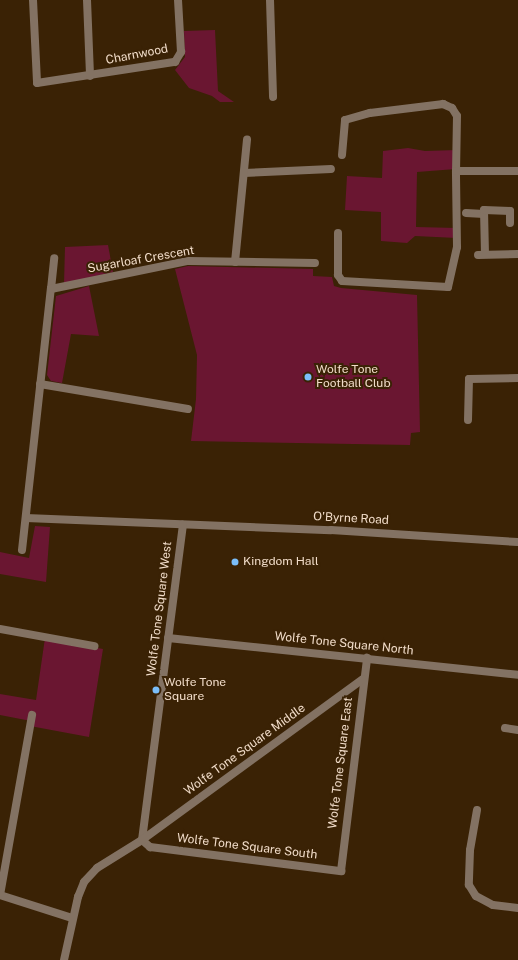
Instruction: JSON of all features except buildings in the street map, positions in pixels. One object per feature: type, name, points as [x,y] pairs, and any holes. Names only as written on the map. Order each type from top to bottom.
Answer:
[{"type":"street","name":"Charnwood","points":[[33,0],[37,83],[175,62],[181,52],[178,0]]},
{"type":"street","name":"Charnwood","points":[[87,0],[90,76]]},
{"type":"street","points":[[270,0],[273,97]]},
{"type":"street","points":[[338,233],[338,275],[342,280],[448,287],[457,247],[457,116],[452,108],[443,104],[370,113],[345,120],[342,155]]},
{"type":"street","points":[[235,262],[247,140]]},
{"type":"street","points":[[244,173],[331,169]]},
{"type":"street","points":[[456,171],[518,171]]},
{"type":"street","points":[[510,223],[510,211],[484,210],[481,254],[518,254]]},
{"type":"street","points":[[466,214],[484,214]]},
{"type":"street","points":[[22,550],[54,258]]},
{"type":"street","name":"Sugarloaf Crescent","points":[[51,289],[188,261],[315,263]]},
{"type":"street","points":[[468,420],[469,379],[518,378]]},
{"type":"street","points":[[40,384],[188,409]]},
{"type":"street","points":[[26,518],[183,525]]},
{"type":"street","name":"O'Byrne Road","points":[[183,525],[331,530],[518,542]]},
{"type":"street","name":"Wolfe Tone Square West","points":[[142,840],[183,525]]},
{"type":"street","points":[[0,628],[94,646]]},
{"type":"street","name":"Wolfe Tone Square North","points":[[168,638],[518,675]]},
{"type":"street","name":"Wolfe Tone Square East","points":[[341,871],[363,679],[367,658]]},
{"type":"street","name":"Wolfe Tone Square Middle","points":[[142,840],[363,679]]},
{"type":"street","points":[[32,715],[0,895],[72,918]]},
{"type":"street","points":[[505,728],[518,730]]},
{"type":"street","points":[[477,810],[470,850],[469,886],[476,896],[493,905],[518,908]]},
{"type":"street","points":[[64,960],[72,918],[84,882],[107,861],[142,840]]},
{"type":"street","name":"Wolfe Tone Square South","points":[[142,840],[150,847],[341,871]]},
{"type":"shaded area","points":[[215,30],[218,91],[234,102],[220,102],[212,96],[189,88],[175,70],[185,57],[184,31]]},
{"type":"shaded area","points":[[408,148],[425,151],[457,150],[456,169],[417,172],[416,227],[457,228],[457,238],[415,236],[407,243],[381,241],[381,212],[345,210],[347,176],[382,178],[383,151]]},
{"type":"shaded area","points":[[108,245],[113,272],[64,284],[65,247]]},
{"type":"shaded area","name":"Wolfe Tone Football Club","points":[[188,266],[313,269],[313,276],[332,277],[334,286],[341,288],[417,295],[420,432],[411,433],[410,445],[191,441],[196,399],[197,355],[175,269]]},
{"type":"shaded area","points":[[89,286],[99,336],[71,334],[62,383],[51,381],[47,375],[56,296]]},
{"type":"shaded area","points":[[35,526],[50,527],[46,582],[0,574],[0,552],[29,558]]},
{"type":"shaded area","points":[[45,638],[103,649],[89,737],[30,726],[31,721],[0,715],[0,694],[36,700]]},
{"type":"place","name":"Wolfe Tone Football Club","points":[[308,377]]},
{"type":"place","name":"Kingdom Hall","points":[[235,562]]},
{"type":"place","name":"Wolfe Tone Square","points":[[156,690]]}]
